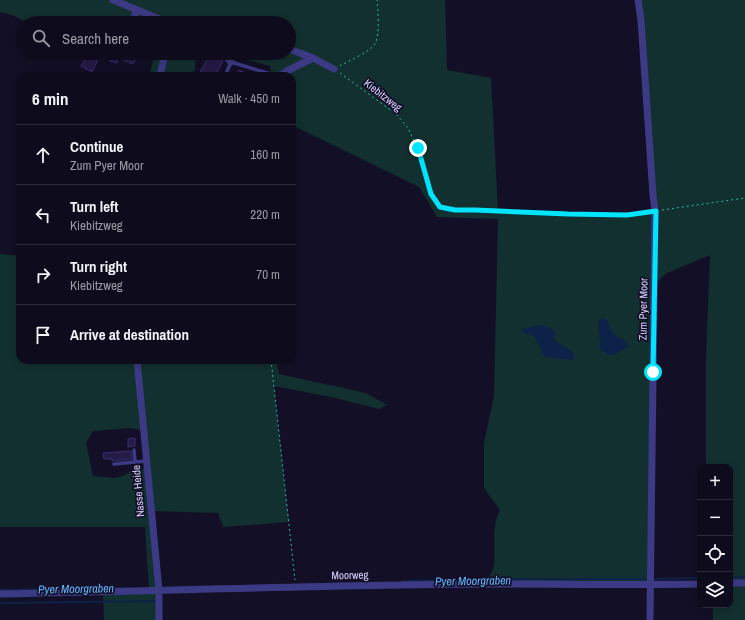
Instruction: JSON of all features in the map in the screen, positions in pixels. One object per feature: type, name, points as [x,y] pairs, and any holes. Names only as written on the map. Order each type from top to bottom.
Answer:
[{"type":"street","points":[[113,0],[150,16]]},
{"type":"street","name":"Zum Pyer Moor","points":[[638,0],[641,20],[653,195],[656,211],[650,620]]},
{"type":"street","points":[[134,16],[137,11]]},
{"type":"street","points":[[296,52],[334,69]]},
{"type":"street","points":[[285,72],[312,58]]},
{"type":"street","points":[[161,72],[163,60]]},
{"type":"street","name":"Nasse Heide","points":[[137,364],[159,590],[158,620]]},
{"type":"street","points":[[733,583],[745,583]]},
{"type":"street","name":"Moorweg","points":[[0,594],[485,584],[697,584]]},
{"type":"lane","points":[[226,72],[230,62],[261,72]]},
{"type":"lane","points":[[134,450],[135,462]]},
{"type":"lane","points":[[114,464],[146,461]]},
{"type":"path","points":[[334,69],[368,50],[375,44],[379,24],[377,0]]},
{"type":"path","name":"Kiebitzweg","points":[[334,69],[396,114],[408,128],[418,148],[431,194],[440,207],[455,210],[568,214],[627,215],[656,211]]},
{"type":"path","points":[[656,211],[745,198]]},
{"type":"path","points":[[271,364],[296,587]]},
{"type":"green space","points":[[0,0],[445,0],[447,70],[491,78],[498,211],[627,215],[655,211],[638,0],[745,0],[745,620],[713,620],[713,608],[733,608],[733,464],[706,464],[706,358],[710,255],[667,273],[654,285],[650,585],[485,584],[494,566],[495,530],[497,516],[500,510],[484,488],[484,443],[494,396],[498,219],[437,217],[419,187],[296,127],[296,72],[271,72],[270,66],[248,60],[296,60],[296,16],[16,17],[0,12]]},
{"type":"green space","points":[[196,60],[195,70],[193,72],[150,72],[153,61]]},
{"type":"green space","points":[[0,254],[16,256],[16,364],[277,364],[279,374],[366,393],[387,405],[379,409],[331,397],[274,386],[289,522],[223,527],[218,513],[151,511],[159,620],[104,620],[103,592],[149,590],[145,527],[0,527]],"holes":[[[130,428],[144,431],[147,468],[132,470],[125,475],[115,478],[93,476],[86,443],[93,431]]]},
{"type":"water","points":[[602,318],[606,319],[615,336],[626,341],[628,347],[615,354],[609,355],[600,349],[598,321]]},
{"type":"water","points":[[543,325],[551,328],[555,332],[554,340],[575,355],[572,360],[545,357],[536,339],[533,336],[522,332],[524,328]]},
{"type":"building","points":[[84,60],[98,60],[92,72],[81,66]]},
{"type":"building","points":[[110,60],[118,60],[117,63]]},
{"type":"building","points":[[123,60],[135,60],[133,64]]},
{"type":"building","points":[[207,60],[223,61],[217,72],[200,72]]},
{"type":"building","points":[[135,438],[135,446],[128,447],[128,439]]},
{"type":"building","points":[[131,451],[132,459],[112,461],[112,459],[104,459],[103,453]]},
{"type":"waterway","name":"Pyer Moorgraben","points":[[733,577],[745,577]]},
{"type":"waterway","name":"Pyer Moorgraben","points":[[655,579],[697,578]]},
{"type":"waterway","name":"Pyer Moorgraben","points":[[404,581],[492,579],[645,579]]},
{"type":"waterway","name":"Pyer Moorgraben","points":[[0,590],[128,588]]},
{"type":"waterway","points":[[0,603],[155,601]]},
{"type":"route","points":[[418,148],[431,194],[440,207],[455,210],[568,214],[627,215],[656,211],[653,372]]}]
